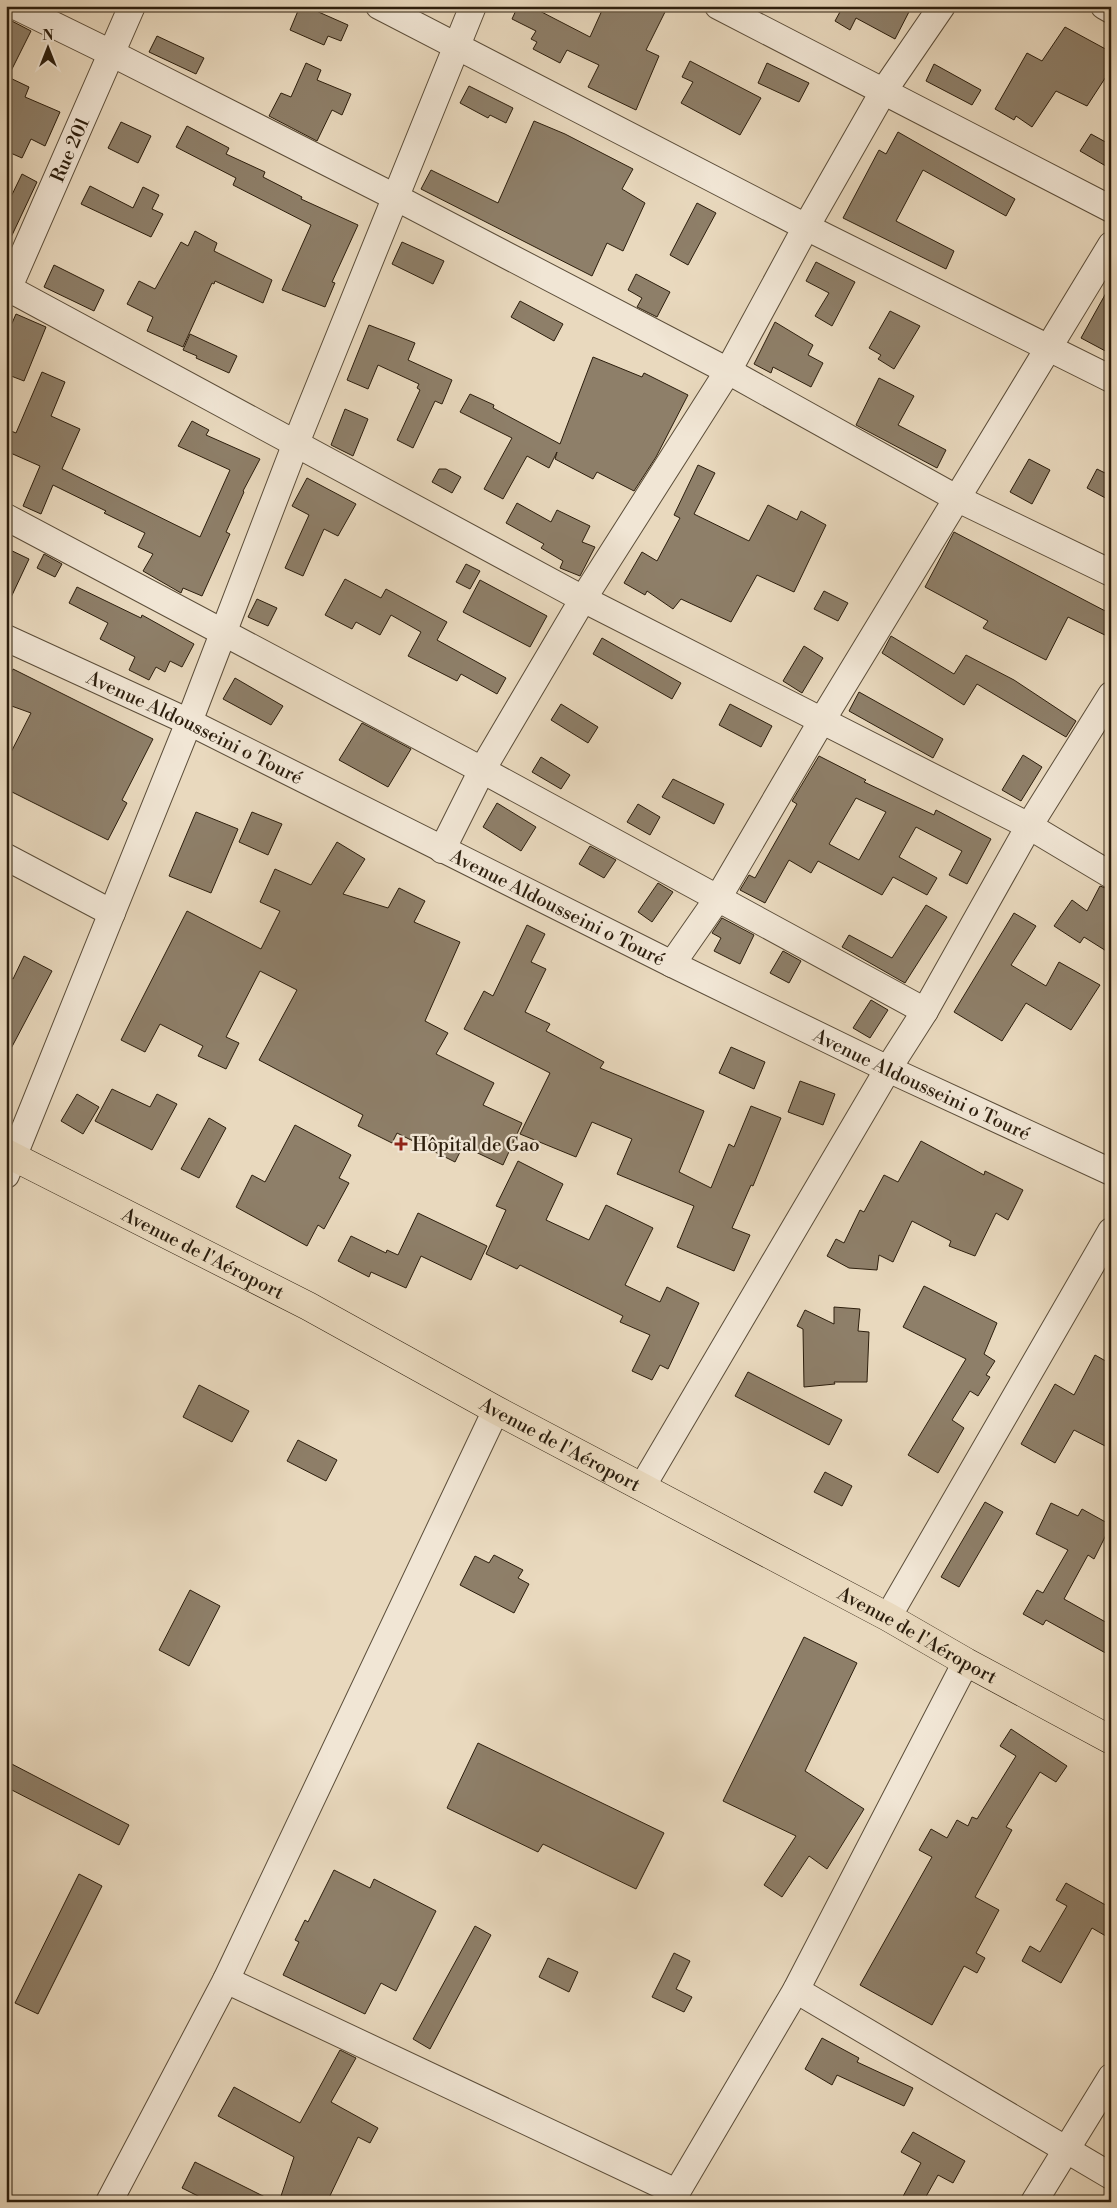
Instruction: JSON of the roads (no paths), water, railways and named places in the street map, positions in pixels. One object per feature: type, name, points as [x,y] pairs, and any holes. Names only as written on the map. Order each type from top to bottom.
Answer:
[{"type":"main road","name":"Avenue de l'Aéroport","points":[[9,1162],[308,1306],[496,1410],[888,1617],[966,1662],[1110,1738]]},
{"type":"street","points":[[15,6],[395,197],[728,371],[958,500],[1111,573]]},
{"type":"street","name":"Rue 201","points":[[7,290],[132,6]]},
{"type":"street","points":[[379,6],[806,226],[1111,379]]},
{"type":"street","points":[[9,1162],[112,912],[224,632],[296,443],[472,6]]},
{"type":"street","points":[[718,6],[1111,208]]},
{"type":"street","points":[[442,850],[482,770],[583,599],[728,371],[806,226],[883,92],[942,6]]},
{"type":"street","points":[[1104,6],[1111,10]]},
{"type":"street","points":[[672,964],[718,898],[821,722],[958,500],[1111,245]]},
{"type":"street","points":[[7,290],[296,443],[583,599],[821,722],[1029,826],[1111,875]]},
{"type":"street","points":[[6,517],[482,770],[925,1011]]},
{"type":"street","name":"Avenue Aldousseini o Touré","points":[[6,638],[188,722],[442,850],[888,1069],[1111,1172]]},
{"type":"street","points":[[642,1487],[888,1069],[925,1011],[1029,826],[1111,695]]},
{"type":"street","points":[[6,857],[112,912]]},
{"type":"street","points":[[888,1617],[1111,1230]]},
{"type":"street","points":[[108,2202],[226,1980],[496,1410]]},
{"type":"street","points":[[226,1980],[673,2197],[796,1990],[966,1662]]},
{"type":"street","points":[[796,1990],[1111,2176]]},
{"type":"street","points":[[1034,2202],[1111,2077]]},
{"type":"place","name":"Hôpital de Gao","points":[[401,1144]]}]
